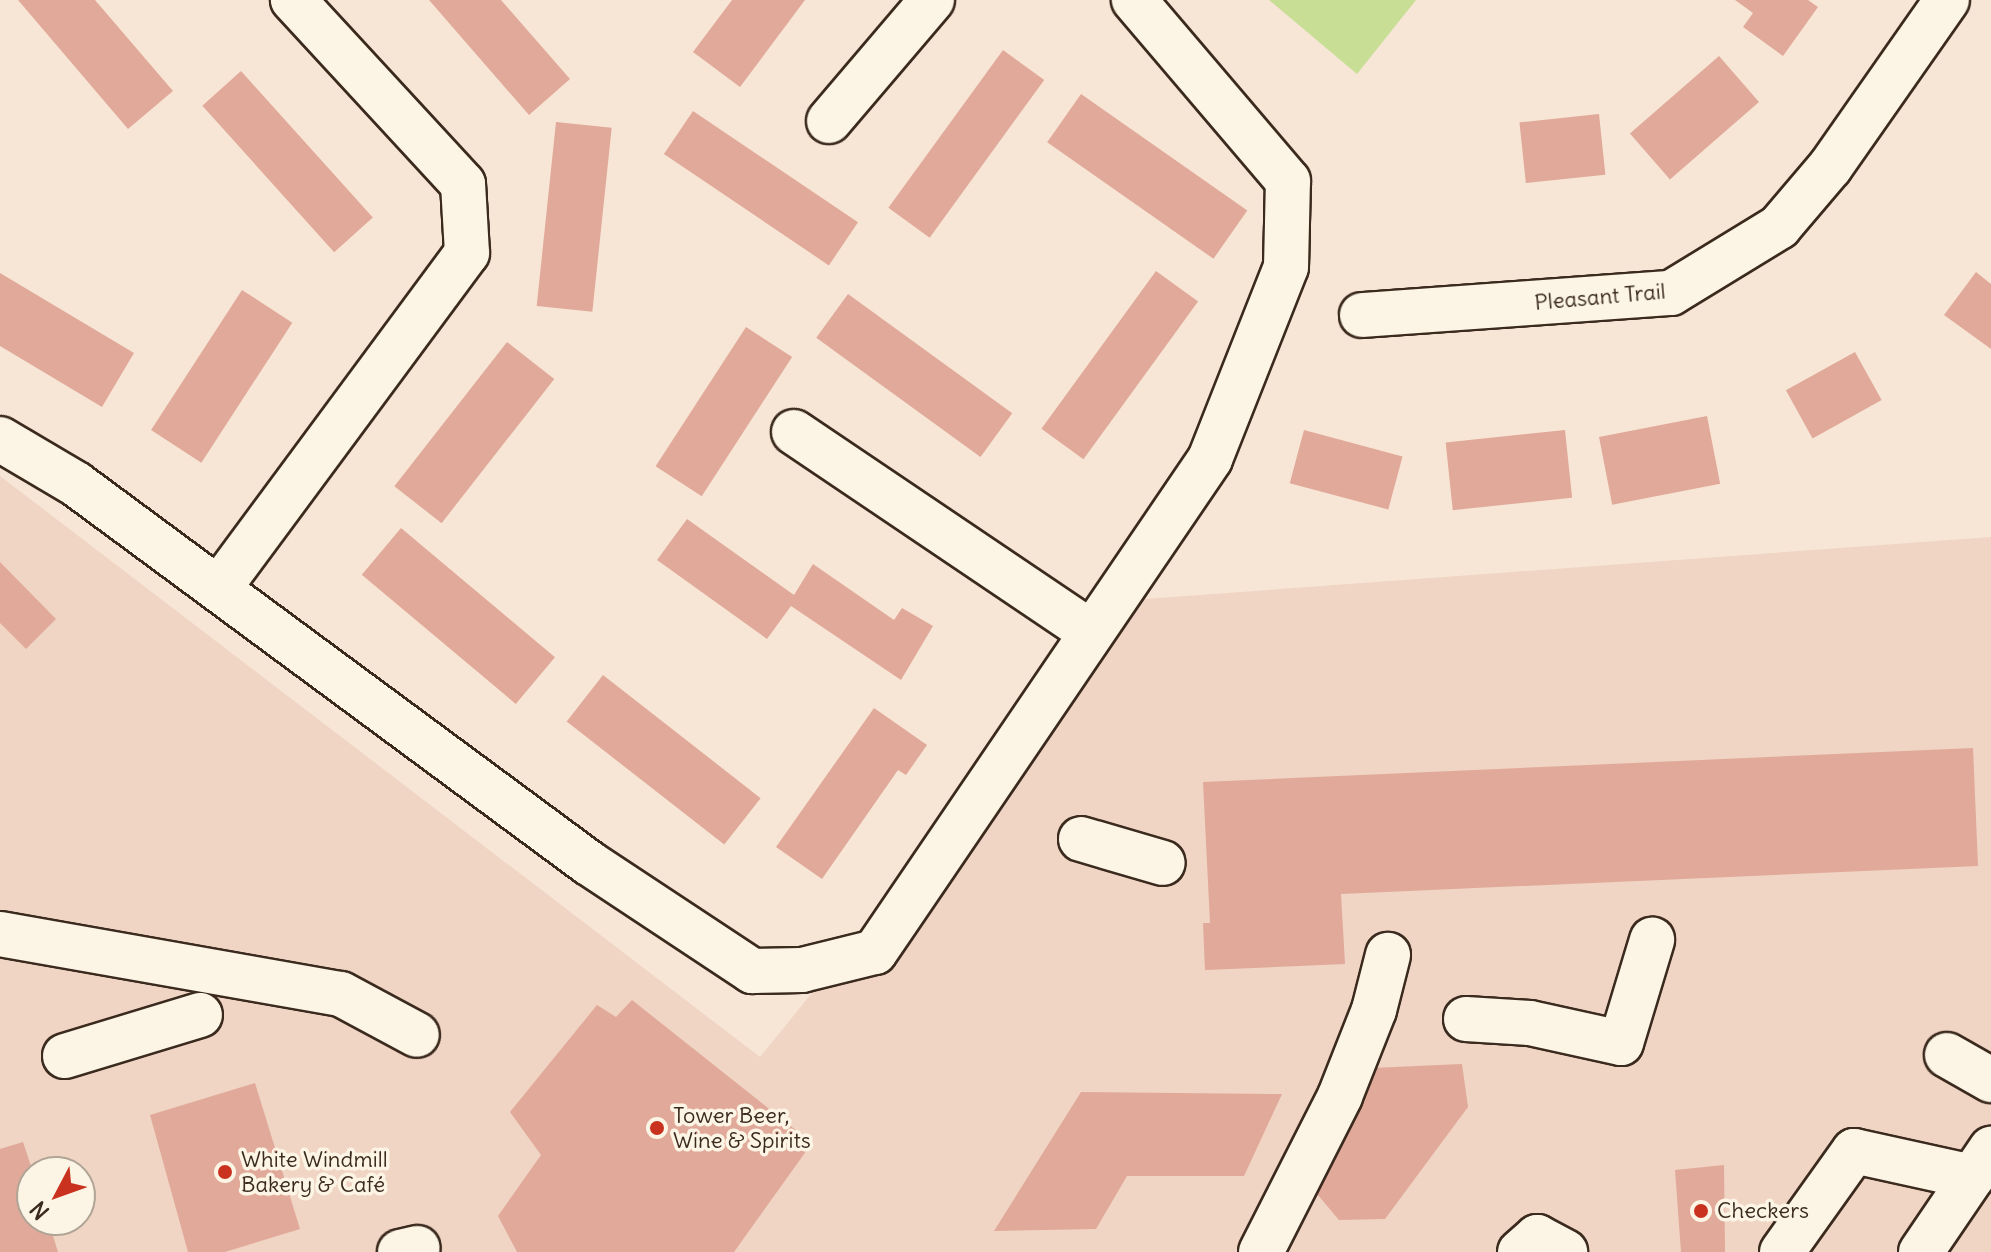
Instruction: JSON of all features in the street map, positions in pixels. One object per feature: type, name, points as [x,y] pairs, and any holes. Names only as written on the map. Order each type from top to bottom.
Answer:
[{"type":"street","points":[[219,588],[467,253],[463,184],[293,0]]},
{"type":"street","points":[[829,121],[932,0]]},
{"type":"street","points":[[0,439],[76,484],[589,863],[752,971],[802,970],[875,952],[1210,459],[1286,267],[1288,181],[1134,0]]},
{"type":"street","name":"Pleasant Trail","points":[[1362,315],[1671,293],[1779,227],[1830,167],[1947,0]]},
{"type":"street","points":[[794,432],[1090,632]]},
{"type":"street","points":[[1081,839],[1163,863]]},
{"type":"street","points":[[0,934],[341,994],[417,1035]]},
{"type":"street","points":[[1466,1019],[1530,1023],[1621,1043],[1652,940]]},
{"type":"street","points":[[1261,1252],[1340,1096],[1374,1010],[1388,955]]},
{"type":"street","points":[[65,1056],[200,1015]]},
{"type":"street","points":[[1947,1055],[1991,1080]]},
{"type":"street","points":[[1782,1252],[1854,1151],[1981,1163],[1921,1252]]},
{"type":"street","points":[[1520,1252],[1537,1237],[1565,1252]]},
{"type":"shaded area","points":[[0,476],[760,1057],[1131,600],[1991,537],[1991,1252],[0,1252]]},
{"type":"green space","points":[[1269,0],[1416,0],[1357,74]]},
{"type":"building","points":[[18,0],[95,0],[173,91],[128,129]]},
{"type":"building","points":[[429,0],[501,0],[570,79],[529,115]]},
{"type":"building","points":[[732,0],[805,0],[740,87],[693,52]]},
{"type":"building","points":[[1735,0],[1808,0],[1818,7],[1783,56],[1743,27],[1753,13]]},
{"type":"building","points":[[1003,50],[1044,80],[930,238],[888,208]]},
{"type":"building","points":[[1719,56],[1759,102],[1670,179],[1630,133]]},
{"type":"building","points":[[241,71],[373,217],[334,252],[202,106]]},
{"type":"building","points":[[1081,94],[1247,210],[1213,259],[1047,142]]},
{"type":"building","points":[[693,111],[858,222],[829,265],[664,154]]},
{"type":"building","points":[[1599,114],[1605,175],[1526,183],[1519,122]]},
{"type":"building","points":[[556,122],[612,128],[592,312],[537,306]]},
{"type":"building","points":[[1156,271],[1198,302],[1083,459],[1041,429]]},
{"type":"building","points":[[1976,272],[1991,284],[1991,349],[1944,315]]},
{"type":"building","points":[[0,273],[134,353],[102,407],[0,346]]},
{"type":"building","points":[[242,290],[292,323],[201,463],[151,430]]},
{"type":"building","points":[[848,294],[1012,413],[980,457],[816,338]]},
{"type":"building","points":[[746,327],[792,357],[702,496],[656,466]]},
{"type":"building","points":[[507,342],[554,379],[442,523],[394,486]]},
{"type":"building","points":[[1855,352],[1882,400],[1813,438],[1786,390]]},
{"type":"building","points":[[1707,416],[1720,484],[1612,505],[1599,437]]},
{"type":"building","points":[[1304,430],[1403,456],[1388,510],[1290,483]]},
{"type":"building","points":[[1565,430],[1572,498],[1453,510],[1446,443]]},
{"type":"building","points":[[687,519],[794,595],[813,564],[894,620],[902,608],[933,626],[901,680],[791,606],[767,639],[657,560]]},
{"type":"building","points":[[401,528],[555,657],[516,704],[362,575]]},
{"type":"building","points":[[0,562],[56,619],[26,649],[0,623]]},
{"type":"building","points":[[603,675],[761,798],[724,845],[567,721]]},
{"type":"building","points":[[874,708],[927,745],[906,775],[898,770],[822,879],[776,847]]},
{"type":"building","points":[[1973,748],[1978,866],[1341,894],[1345,964],[1205,970],[1203,923],[1210,923],[1203,782]]},
{"type":"building","name":"Tower Beer, Wine & Spirits","points":[[632,1000],[812,1143],[734,1252],[517,1252],[498,1216],[541,1155],[510,1112],[597,1005],[616,1017]]},
{"type":"building","points":[[1462,1064],[1468,1107],[1385,1219],[1339,1220],[1312,1188],[1372,1068]]},
{"type":"building","name":"White Windmill Bakery & Café","points":[[255,1083],[300,1229],[225,1252],[188,1252],[150,1115]]},
{"type":"building","points":[[1081,1092],[1282,1094],[1244,1176],[1127,1176],[1096,1229],[994,1231]]},
{"type":"building","points":[[23,1142],[28,1156],[16,1156],[16,1236],[53,1236],[58,1252],[0,1252],[0,1149]]},
{"type":"building","name":"Checkers","points":[[1724,1165],[1725,1252],[1681,1252],[1675,1170]]},
{"type":"place","name":"Tower Beer, Wine & Spirits","points":[[657,1128]]},
{"type":"place","name":"White Windmill Bakery & Café","points":[[225,1172]]},
{"type":"place","name":"Checkers","points":[[1701,1211]]}]
